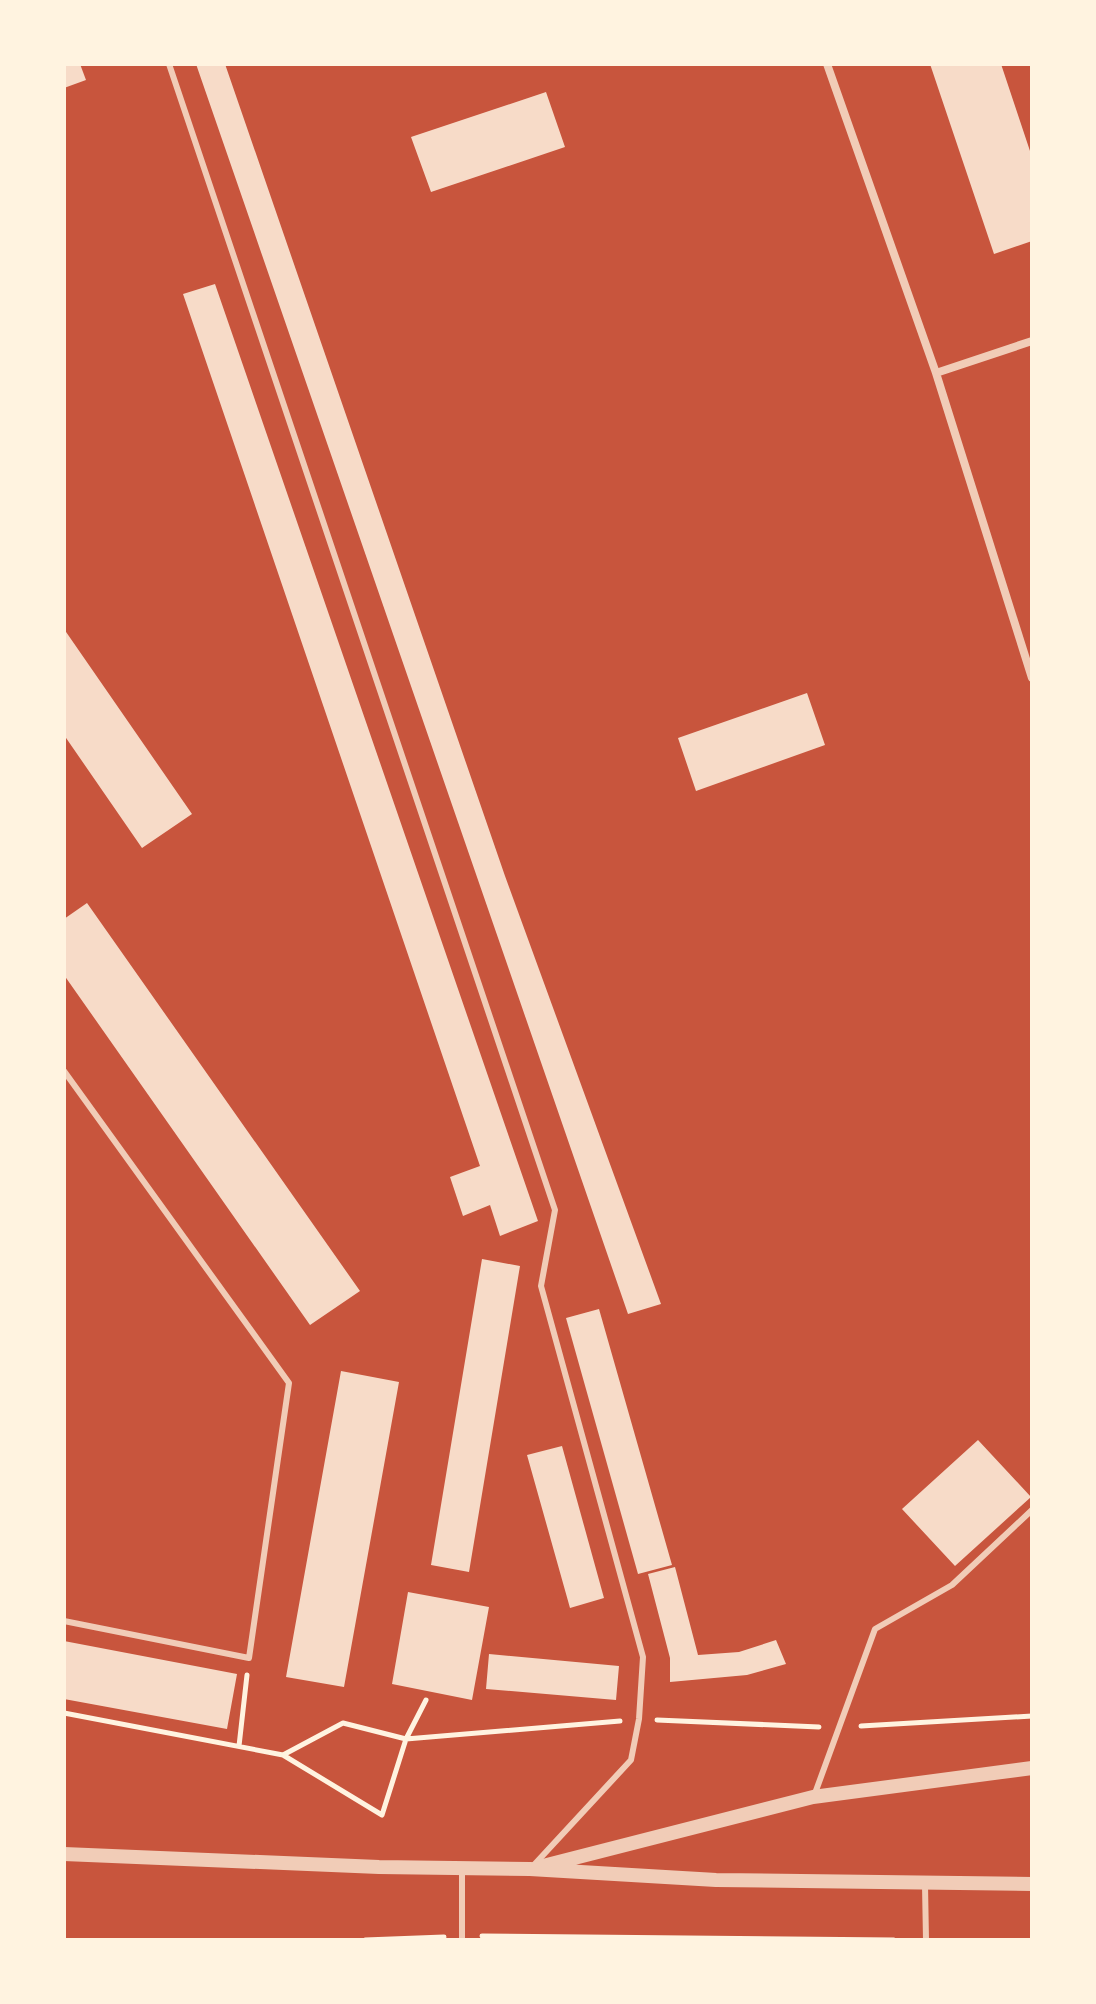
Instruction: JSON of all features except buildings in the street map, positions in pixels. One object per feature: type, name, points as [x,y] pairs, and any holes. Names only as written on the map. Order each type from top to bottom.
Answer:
[{"type":"street","points":[[827,64],[936,373],[1032,678]]},
{"type":"street","points":[[936,373],[1032,341]]},
{"type":"street","points":[[530,1869],[813,1797],[1032,1768]]},
{"type":"street","points":[[64,1854],[530,1869],[716,1880],[1032,1884]]},
{"type":"lane","points":[[169,64],[555,1210],[541,1286],[643,1657],[639,1719],[631,1760],[530,1869]]},
{"type":"lane","points":[[64,1071],[289,1383],[249,1658],[64,1621]]},
{"type":"lane","points":[[813,1797],[875,1629],[952,1585],[1032,1510]]},
{"type":"lane","points":[[462,1869],[462,1938]]},
{"type":"lane","points":[[925,1885],[926,1940]]},
{"type":"path","points":[[239,1746],[249,1658]]},
{"type":"path","points":[[64,1713],[283,1755],[382,1815],[406,1739],[426,1700]]},
{"type":"path","points":[[283,1755],[343,1723],[406,1739],[639,1719],[840,1728],[1032,1716]]},
{"type":"path","points":[[365,1940],[894,1940]]}]
